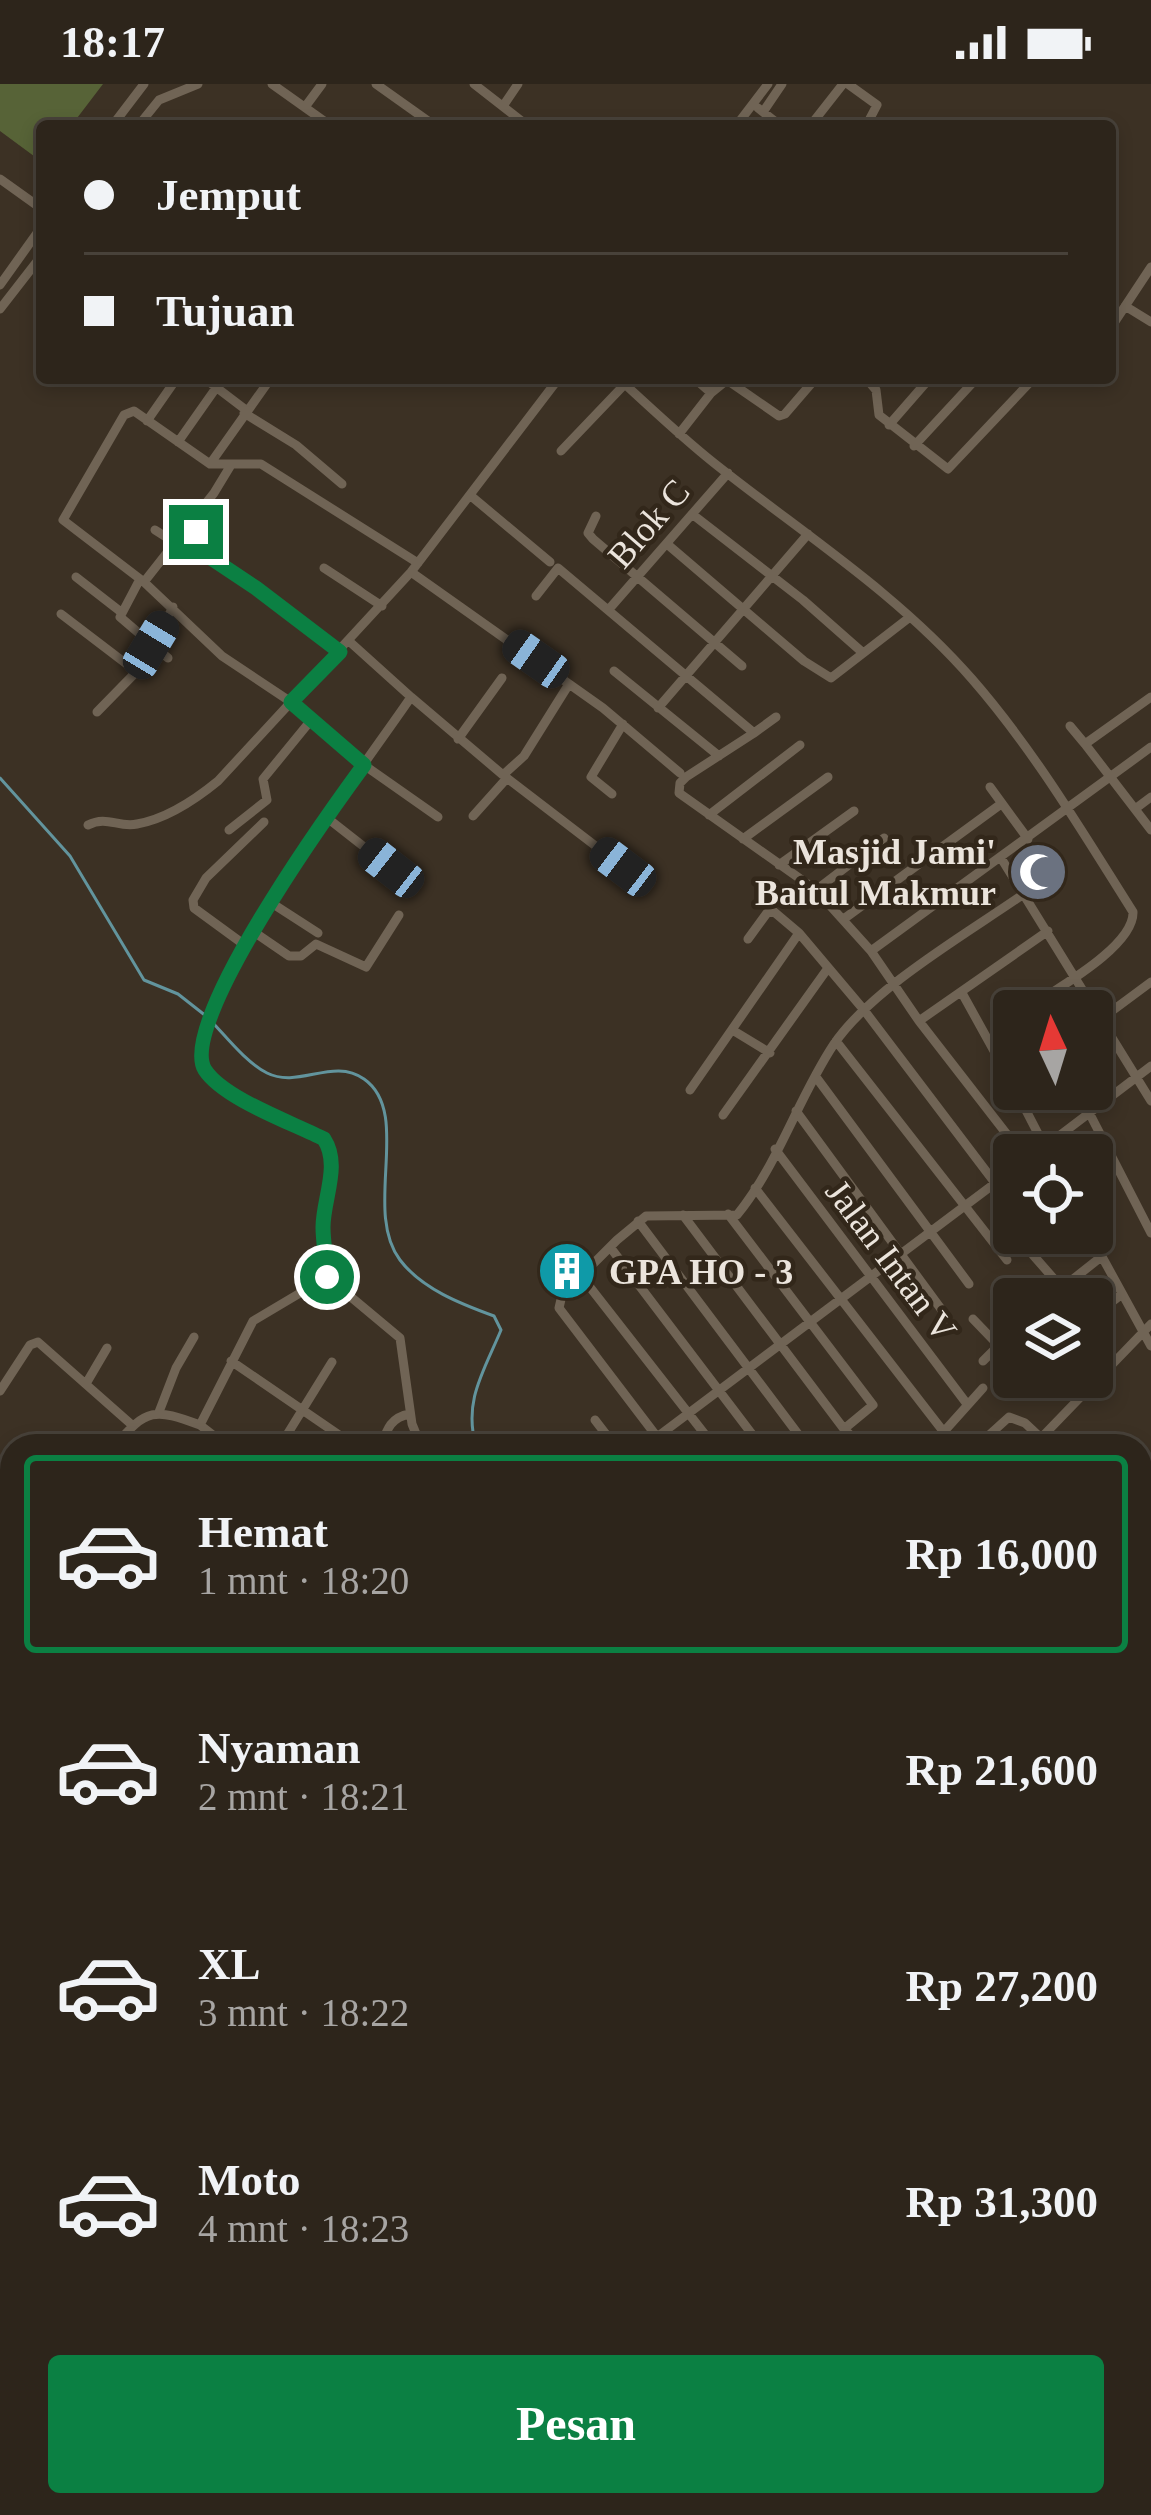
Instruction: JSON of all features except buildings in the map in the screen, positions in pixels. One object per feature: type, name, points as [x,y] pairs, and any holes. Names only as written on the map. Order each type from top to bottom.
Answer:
[{"type":"street","points":[[117,120],[144,84]]},
{"type":"street","points":[[143,120],[163,97],[198,84]]},
{"type":"street","points":[[272,84],[323,120]]},
{"type":"street","points":[[305,107],[322,84]]},
{"type":"street","points":[[376,84],[427,120]]},
{"type":"street","points":[[474,84],[520,120]]},
{"type":"street","points":[[503,106],[518,84]]},
{"type":"street","points":[[759,109],[768,84]]},
{"type":"street","points":[[744,120],[782,84]]},
{"type":"street","points":[[815,120],[845,84],[877,104],[869,120]]},
{"type":"street","points":[[759,109],[773,120]]},
{"type":"street","points":[[1,183],[36,205]]},
{"type":"street","points":[[0,285],[36,234]]},
{"type":"street","points":[[0,309],[36,263]]},
{"type":"street","points":[[1116,320],[1151,267]]},
{"type":"street","points":[[1125,306],[1151,322]]},
{"type":"street","points":[[147,421],[172,384]]},
{"type":"street","points":[[178,442],[219,384]]},
{"type":"street","points":[[221,384],[245,411],[342,484]]},
{"type":"street","points":[[210,464],[266,384]]},
{"type":"street","points":[[88,825],[105,819],[140,824],[197,798],[218,781],[415,568],[555,384]]},
{"type":"street","points":[[561,451],[618,384]]},
{"type":"street","points":[[624,384],[679,434],[850,563],[910,617],[971,678],[1029,752],[1134,920],[1124,938],[1056,990]]},
{"type":"street","points":[[701,384],[711,393]]},
{"type":"street","points":[[679,434],[722,384]]},
{"type":"street","points":[[735,384],[779,416],[807,384]]},
{"type":"street","points":[[872,384],[878,397],[876,411],[948,469],[955,467],[1029,384]]},
{"type":"street","points":[[889,425],[925,384]]},
{"type":"street","points":[[914,446],[971,384]]},
{"type":"street","points":[[437,817],[364,765],[291,702],[222,656],[142,580],[63,520],[124,415],[134,410],[210,464],[260,464],[415,568],[623,724],[680,773]]},
{"type":"street","points":[[168,658],[122,621],[121,612],[231,465]]},
{"type":"street","name":"Blok C","points":[[610,608],[728,473]]},
{"type":"street","points":[[471,496],[550,562]]},
{"type":"street","points":[[692,514],[862,652]]},
{"type":"street","points":[[596,516],[588,533],[742,666]]},
{"type":"street","points":[[154,530],[188,551],[196,548],[200,537],[189,526]]},
{"type":"street","points":[[658,708],[808,534]]},
{"type":"street","points":[[667,544],[831,678],[910,617]]},
{"type":"street","points":[[196,548],[340,652]]},
{"type":"street","points":[[324,568],[382,606]]},
{"type":"street","points":[[536,596],[558,568],[754,733]]},
{"type":"street","points":[[76,577],[121,612]]},
{"type":"street","points":[[97,712],[137,672],[173,608]]},
{"type":"street","points":[[61,614],[137,672]]},
{"type":"street","points":[[350,642],[458,739],[623,867]]},
{"type":"street","points":[[614,671],[718,756]]},
{"type":"street","points":[[458,739],[502,678]]},
{"type":"street","points":[[472,816],[524,756],[569,684]]},
{"type":"street","points":[[411,697],[270,902],[210,1012],[199,1053],[202,1067],[212,1078],[329,1146],[331,1173],[322,1232],[327,1277],[400,1338],[408,1414],[416,1434]]},
{"type":"street","points":[[1085,744],[1151,697]]},
{"type":"street","points":[[776,717],[686,777],[679,793],[816,890],[845,918],[1007,1134]]},
{"type":"street","points":[[229,830],[267,800],[263,779],[312,719]]},
{"type":"street","points":[[612,794],[591,777],[623,724]]},
{"type":"street","points":[[1070,726],[1151,830]]},
{"type":"street","points":[[709,814],[800,745]]},
{"type":"street","points":[[872,951],[1151,747]]},
{"type":"street","points":[[743,839],[828,777]]},
{"type":"street","points":[[990,787],[1028,839]]},
{"type":"street","points":[[1135,809],[1151,797]]},
{"type":"street","points":[[845,918],[1001,804]]},
{"type":"street","points":[[779,865],[854,812]]},
{"type":"street","points":[[326,817],[391,868]]},
{"type":"street","points":[[246,946],[194,908],[193,900],[206,878],[264,823]]},
{"type":"street","points":[[816,890],[884,838]]},
{"type":"street","points":[[1001,858],[1084,990]]},
{"type":"street","points":[[655,1434],[559,1308],[562,1295],[638,1221],[658,1214],[737,1214],[836,1041],[895,985],[1025,893]]},
{"type":"street","points":[[270,902],[318,933]]},
{"type":"street","points":[[748,939],[773,911],[799,933],[993,1179]]},
{"type":"street","points":[[254,932],[289,956],[301,956],[316,944],[366,968],[398,915]]},
{"type":"street","points":[[920,1021],[1048,931]]},
{"type":"street","points":[[691,1090],[799,933]]},
{"type":"street","points":[[723,1115],[828,968]]},
{"type":"street","points":[[1113,1009],[1151,982]]},
{"type":"street","points":[[962,993],[993,1050]]},
{"type":"street","points":[[734,1031],[770,1053]]},
{"type":"street","points":[[1113,1038],[1151,1100]]},
{"type":"street","points":[[836,1041],[1007,1260]]},
{"type":"street","points":[[1067,1134],[1151,1066]]},
{"type":"street","points":[[816,1077],[969,1284]]},
{"type":"street","points":[[1088,1110],[1151,1231]]},
{"type":"street","points":[[796,1112],[944,1313]]},
{"type":"street","name":"Jalan Intan V","points":[[775,1149],[967,1404]]},
{"type":"street","points":[[668,1434],[993,1185]]},
{"type":"street","points":[[754,1188],[944,1431]]},
{"type":"street","points":[[728,1214],[873,1405],[844,1429]]},
{"type":"street","points":[[683,1216],[849,1434]]},
{"type":"street","points":[[638,1221],[798,1434]]},
{"type":"street","points":[[610,1246],[752,1434]]},
{"type":"street","points":[[1100,1254],[1147,1328],[1151,1346]]},
{"type":"street","points":[[1033,1255],[1053,1278]]},
{"type":"street","points":[[1073,1278],[1101,1257]]},
{"type":"street","points":[[582,1276],[705,1434]]},
{"type":"street","points":[[200,1425],[253,1321],[327,1277]]},
{"type":"street","points":[[1113,1300],[1121,1294]]},
{"type":"street","points":[[973,1319],[993,1340]]},
{"type":"street","points":[[1046,1434],[1147,1328]]},
{"type":"street","points":[[125,1434],[132,1425],[159,1412],[194,1337]]},
{"type":"street","points":[[0,1391],[30,1345],[38,1342],[132,1425]]},
{"type":"street","points":[[87,1382],[107,1348]]},
{"type":"street","points":[[983,1361],[993,1350]]},
{"type":"street","points":[[231,1360],[337,1434]]},
{"type":"street","points":[[287,1434],[332,1362]]},
{"type":"street","points":[[941,1434],[982,1388]]},
{"type":"street","points":[[159,1412],[212,1432]]},
{"type":"street","points":[[386,1434],[392,1422],[408,1414]]},
{"type":"street","points":[[988,1434],[1009,1417],[1025,1423],[1033,1434]]},
{"type":"street","points":[[595,1420],[606,1434]]},
{"type":"green space","points":[[0,84],[103,84],[76,120],[36,120],[36,158],[0,131]]},
{"type":"waterway","points":[[0,778],[70,856],[144,980],[178,994],[206,1016]]},
{"type":"waterway","points":[[213,1023],[267,1073],[291,1078],[352,1073],[378,1094],[387,1138],[385,1215],[400,1260],[431,1287],[494,1316],[501,1330],[474,1400],[474,1434]]},
{"type":"place","name":"Masjid Jami' Baitul Makmur","points":[[1038,872]]},
{"type":"place","name":"GPA HO - 3","points":[[567,1271]]},
{"type":"route","points":[[196,532],[201,539],[196,548],[340,652],[291,702],[364,765],[265,911],[210,1012],[199,1053],[202,1067],[212,1078],[329,1146],[331,1173],[322,1232],[327,1277]]}]
